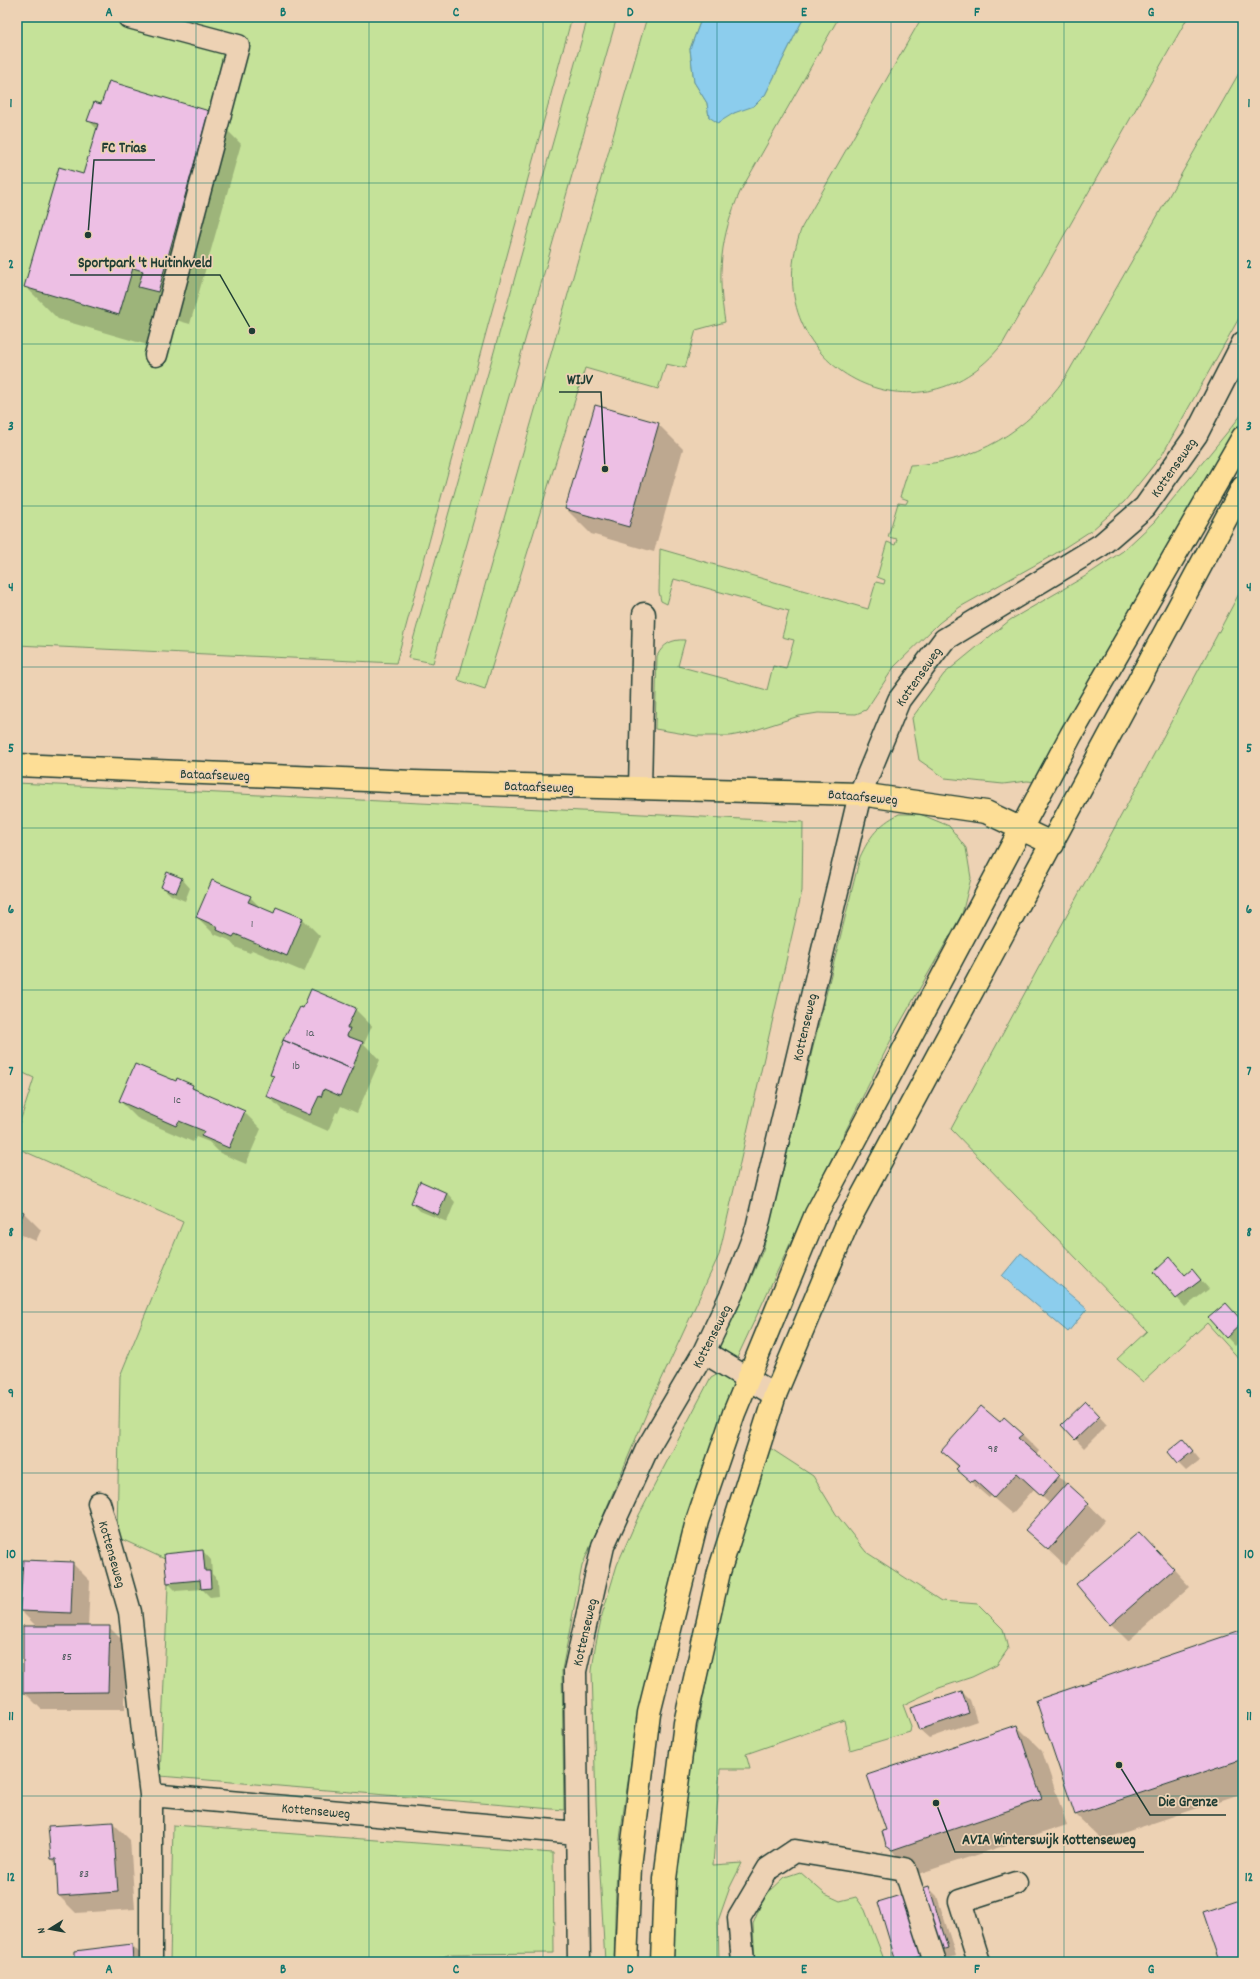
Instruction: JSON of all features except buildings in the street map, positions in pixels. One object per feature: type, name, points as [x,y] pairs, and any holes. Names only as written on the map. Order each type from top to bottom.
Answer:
[{"type":"main road","points":[[626,1962],[630,1866],[649,1713],[697,1521],[734,1413],[816,1214],[1071,735],[1243,437]]},
{"type":"main road","points":[[662,1962],[665,1879],[685,1722],[718,1572],[775,1395],[847,1224],[937,1055],[1053,844],[1243,487]]},
{"type":"main road","name":"Bataafseweg","points":[[17,765],[414,782],[860,794],[986,812],[1053,844]]},
{"type":"street","points":[[129,17],[238,46],[156,355]]},
{"type":"street","name":"Kottenseweg","points":[[579,1962],[575,1671],[603,1546],[648,1449],[704,1352],[732,1294],[757,1228],[860,794],[899,700],[944,640],[1101,545],[1145,507],[1196,435],[1243,343]]},
{"type":"street","points":[[640,788],[644,614]]},
{"type":"street","points":[[704,1352],[775,1395]]},
{"type":"street","name":"Kottenseweg","points":[[99,1503],[130,1612],[142,1731],[152,1795],[152,1962]]},
{"type":"street","name":"Kottenseweg","points":[[152,1795],[577,1833]]},
{"type":"street","points":[[743,1962],[739,1918],[768,1868],[795,1850],[905,1869],[935,1962]]},
{"type":"street","points":[[979,1962],[960,1901],[1016,1883]]},
{"type":"green space","points":[[17,17],[572,17],[396,663],[17,645]]},
{"type":"green space","points":[[588,17],[617,17],[433,663],[408,658]]},
{"type":"green space","points":[[647,17],[702,17],[690,49],[694,82],[707,103],[709,117],[734,113],[765,95],[804,17],[839,17],[740,192],[733,209],[724,240],[722,256],[721,288],[725,322],[696,330],[685,368],[666,364],[658,389],[585,368],[485,689],[458,680]]},
{"type":"green space","points":[[922,17],[1188,17],[1003,343],[967,376],[928,391],[888,391],[851,377],[820,352],[800,317],[792,275],[802,227]]},
{"type":"green space","points":[[1243,66],[1243,311],[1162,455],[1124,502],[1092,530],[1053,555],[960,607],[939,623],[894,667],[866,710],[856,714],[818,713],[799,716],[746,733],[730,736],[697,736],[655,729],[657,656],[662,648],[668,643],[676,640],[685,640],[678,666],[767,690],[773,666],[786,669],[794,640],[782,637],[789,611],[674,579],[667,604],[661,601],[659,592],[660,549],[868,609],[876,582],[884,584],[885,580],[877,577],[887,542],[895,545],[897,539],[888,537],[898,503],[906,504],[908,500],[900,497],[910,465],[934,463],[957,458],[978,451],[998,441],[1017,428],[1034,414],[1050,397],[1065,378]]},
{"type":"green space","points":[[1243,413],[1243,426],[1145,593],[1039,782],[1027,781],[1003,784],[945,778],[919,760],[912,718],[944,674],[1010,620],[1084,577],[1123,551],[1154,522]]},
{"type":"green space","points":[[1243,586],[1243,1363],[1207,1323],[1143,1382],[1117,1359],[1147,1331],[951,1129],[1135,790]]},
{"type":"green space","points":[[17,783],[803,822],[802,891],[719,1255],[653,1398],[582,1566],[562,1670],[564,1810],[160,1776],[169,1561],[117,1537],[120,1376],[183,1222],[17,1148],[17,1131],[34,1078],[17,1070]]},
{"type":"green space","points":[[899,814],[920,814],[949,826],[966,848],[971,878],[962,914],[895,1032],[803,1216],[736,1360],[722,1355],[717,1345],[737,1311],[763,1250],[860,857],[867,843],[875,832],[885,822]]},
{"type":"green space","points":[[718,1373],[736,1383],[716,1440],[680,1554],[650,1670],[637,1729],[619,1847],[614,1962],[605,1962],[596,1803],[592,1671],[595,1648],[602,1615],[617,1565],[639,1515],[711,1377]]},
{"type":"green space","points":[[770,1448],[813,1476],[836,1514],[866,1552],[941,1601],[978,1604],[1003,1629],[1008,1649],[997,1665],[972,1677],[939,1688],[903,1705],[911,1726],[910,1732],[850,1750],[844,1720],[746,1754],[750,1769],[720,1769],[713,1865],[742,1863],[730,1887],[718,1921],[719,1962],[672,1962],[675,1878],[685,1794],[702,1704],[722,1600]]},
{"type":"green space","points":[[173,1825],[553,1853],[554,1953],[451,1954],[428,1962],[170,1962]]},
{"type":"green space","points":[[800,1872],[825,1894],[840,1901],[856,1897],[865,1910],[885,1962],[755,1962],[753,1924],[761,1904],[768,1893],[785,1877]]},
{"type":"water","points":[[702,17],[804,17],[765,95],[754,106],[734,113],[718,123],[709,117],[707,103],[694,82],[690,49]]},
{"type":"water","points":[[1021,1253],[1087,1309],[1068,1332],[1002,1276]]},
{"type":"place","name":"FC Trias","points":[[88,235]]},
{"type":"place","name":"Sportpark 't Huitinkveld","points":[[252,331]]},
{"type":"place","name":"WIJV","points":[[605,469]]},
{"type":"place","name":"Die Grenze","points":[[1119,1765]]},
{"type":"place","name":"AVIA Winterswijk Kottenseweg","points":[[936,1803]]}]
